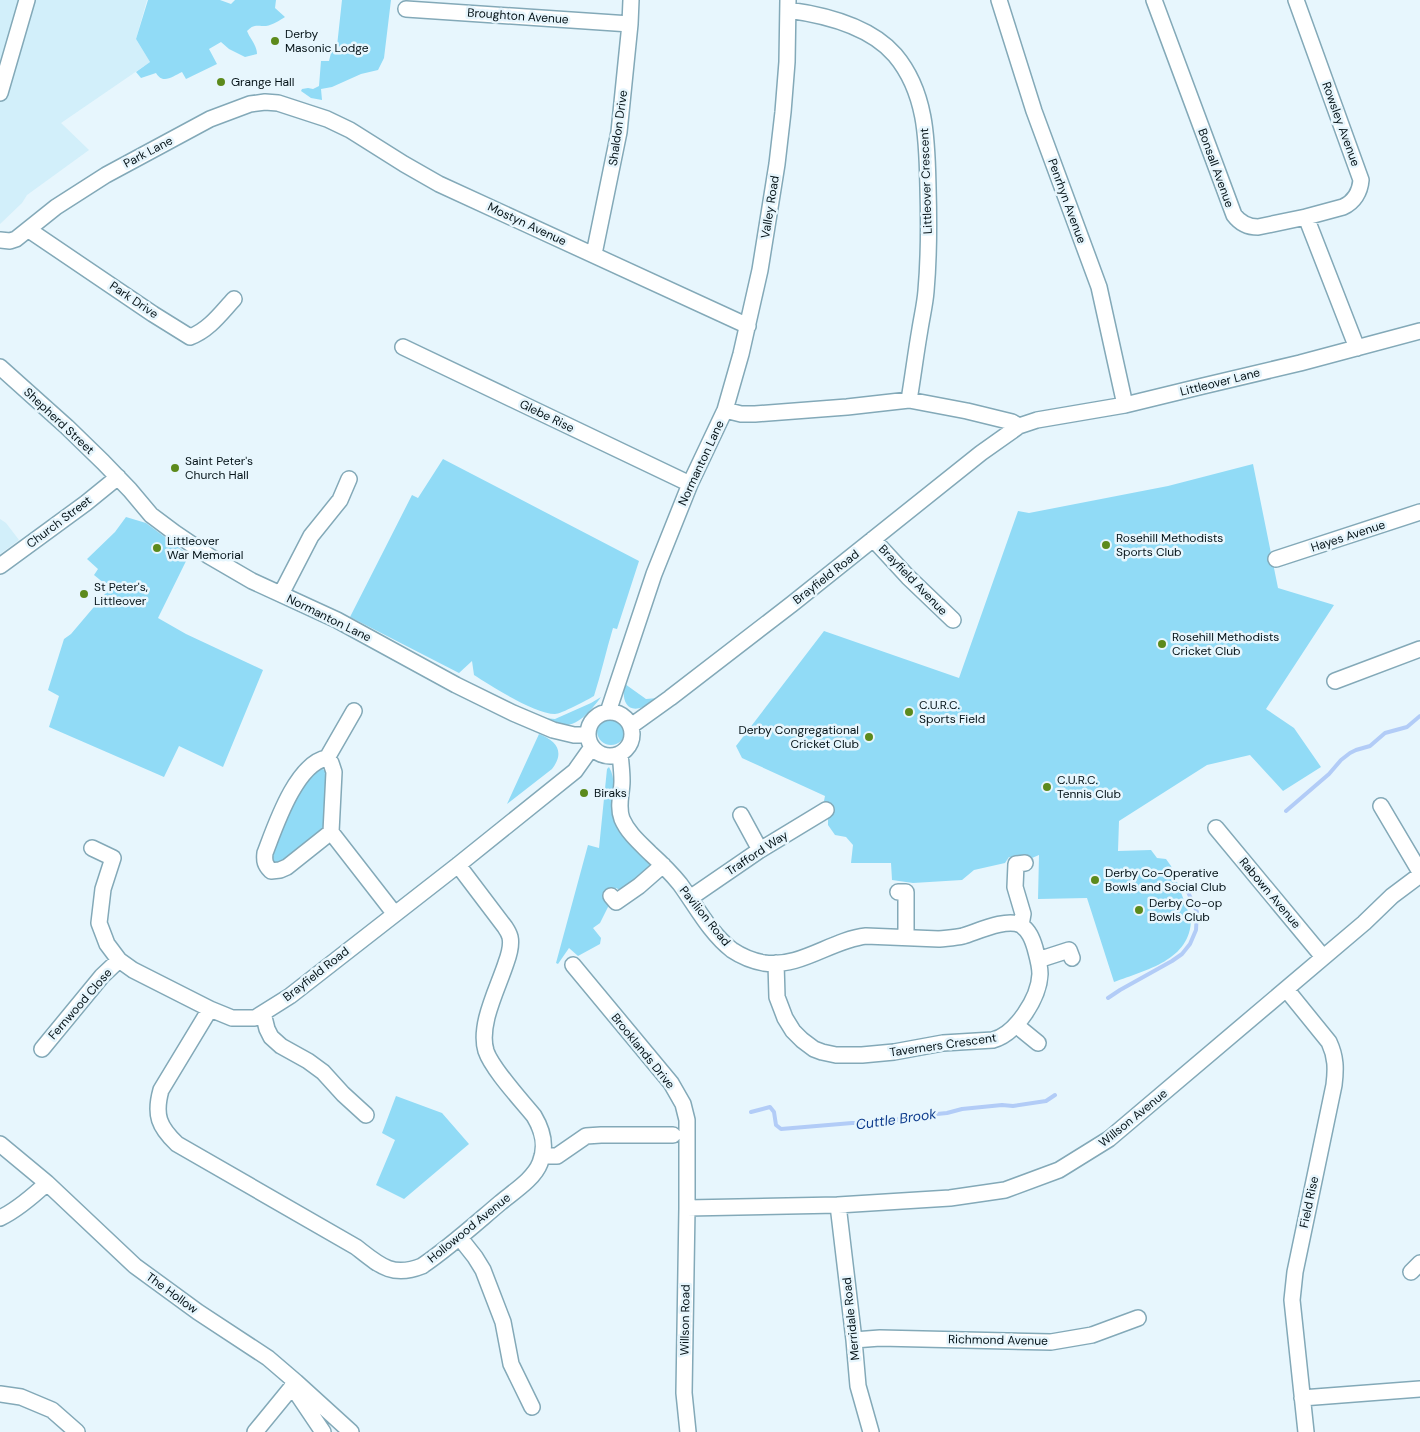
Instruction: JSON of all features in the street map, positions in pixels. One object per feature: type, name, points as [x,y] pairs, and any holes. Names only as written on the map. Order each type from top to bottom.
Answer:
[{"type":"street","points":[[0,93],[3,76],[27,0]]},
{"type":"street","name":"Shaldon Drive","points":[[594,254],[619,132],[632,0]]},
{"type":"street","name":"Penrhyn Avenue","points":[[998,0],[1034,110],[1099,287],[1125,404]]},
{"type":"street","name":"Bonsall Avenue","points":[[1154,0],[1230,207],[1236,218],[1246,225],[1258,227],[1306,217]]},
{"type":"street","name":"Rowsley Avenue","points":[[1296,0],[1361,180],[1358,192],[1349,204],[1306,217]]},
{"type":"street","name":"Valley Road","points":[[725,410],[748,326],[770,218],[784,104],[788,5]]},
{"type":"street","name":"Littleover Crescent","points":[[788,5],[862,30],[889,49],[909,78],[920,102],[927,139],[929,220],[926,292],[909,400]]},
{"type":"street","name":"Broughton Avenue","points":[[406,9],[630,24]]},
{"type":"street","name":"Park Lane","points":[[0,240],[10,241],[16,239],[56,207],[106,175],[183,133],[223,114],[250,104],[265,102],[311,113]]},
{"type":"street","name":"Mostyn Avenue","points":[[311,113],[350,130],[439,184],[748,326]]},
{"type":"street","points":[[1306,217],[1357,348]]},
{"type":"street","name":"Park Drive","points":[[29,230],[190,337],[215,321],[234,299]]},
{"type":"street","name":"Littleover Lane","points":[[1018,426],[1037,420],[1125,404],[1213,384],[1420,331]]},
{"type":"street","name":"Glebe Rise","points":[[403,347],[690,484]]},
{"type":"street","name":"Shepherd Street","points":[[0,366],[118,477]]},
{"type":"street","name":"Normanton Lane","points":[[608,712],[654,574],[690,484],[725,410],[741,414],[755,414],[909,400],[967,411],[1012,422],[1018,426]]},
{"type":"street","name":"Brayfield Road","points":[[631,726],[670,698],[1018,426]]},
{"type":"street","name":"Normanton Lane","points":[[118,477],[151,515],[175,533],[252,581],[337,620],[456,685],[513,713],[553,730],[574,734],[590,741]]},
{"type":"street","name":"Church Street","points":[[0,566],[118,477]]},
{"type":"street","points":[[281,594],[311,536],[340,500],[348,479]]},
{"type":"street","name":"Hayes Avenue","points":[[1276,559],[1420,512]]},
{"type":"street","name":"Brayfield Avenue","points":[[873,539],[952,620]]},
{"type":"street","points":[[1336,681],[1420,649]]},
{"type":"street","points":[[327,758],[354,711]]},
{"type":"street","points":[[608,712],[623,716],[631,726],[633,735],[629,746],[620,754],[614,756],[600,754],[590,741],[589,729],[592,722],[608,712]]},
{"type":"street","name":"Brayfield Road","points":[[92,848],[113,858],[103,889],[99,923],[107,944],[119,960],[133,970],[210,1009],[232,1018],[255,1018],[290,996],[574,772],[590,741]]},
{"type":"street","name":"Pavilion Road","points":[[620,754],[622,782],[620,805],[623,820],[631,833],[663,865],[719,937],[732,950],[741,955],[764,963],[776,963],[810,956],[856,937],[939,939],[957,937],[1010,922],[1021,925]]},
{"type":"street","points":[[327,758],[321,759],[307,769],[285,803],[265,853],[264,860],[266,866],[271,871],[288,867],[331,832]]},
{"type":"street","points":[[327,758],[334,772],[331,832],[394,914]]},
{"type":"street","points":[[1381,806],[1420,874]]},
{"type":"street","name":"Trafford Way","points":[[690,898],[760,850],[826,810]]},
{"type":"street","points":[[741,815],[760,850]]},
{"type":"street","name":"Rabown Avenue","points":[[1216,828],[1323,957]]},
{"type":"street","name":"Taverners Crescent","points":[[776,963],[777,997],[785,1018],[793,1031],[802,1040],[814,1049],[828,1054],[862,1055],[894,1052],[943,1044],[993,1040],[1006,1035],[1016,1025],[1029,1006],[1037,988],[1040,975],[1038,960],[1031,937],[1021,925],[1023,914],[1015,887],[1016,864],[1025,864]]},
{"type":"street","points":[[458,865],[505,927],[510,938],[510,952],[488,1016],[485,1029],[485,1046],[494,1066],[538,1123],[544,1146],[542,1156],[557,1156],[586,1136],[673,1135]]},
{"type":"street","points":[[611,896],[616,902],[639,886],[663,865]]},
{"type":"street","name":"Willson Avenue","points":[[687,1208],[838,1205],[950,1198],[1005,1190],[1060,1170],[1109,1139],[1420,874]]},
{"type":"street","points":[[898,892],[906,892],[906,937]]},
{"type":"street","points":[[1038,960],[1069,950],[1072,958]]},
{"type":"street","name":"Fernwood Close","points":[[42,1049],[102,976],[119,960]]},
{"type":"street","name":"Brooklands Drive","points":[[573,965],[672,1083],[683,1104],[687,1120],[687,1208]]},
{"type":"street","name":"Field Rise","points":[[1286,989],[1329,1042],[1334,1052],[1336,1066],[1334,1085],[1295,1272],[1292,1300],[1306,1432]]},
{"type":"street","name":"Hollowood Avenue","points":[[210,1009],[161,1090],[158,1101],[160,1124],[178,1144],[356,1247],[387,1268],[408,1270],[422,1266],[460,1238],[532,1176],[538,1169],[542,1156]]},
{"type":"street","points":[[263,1013],[267,1029],[281,1046],[323,1072],[366,1115]]},
{"type":"street","points":[[1016,1025],[1038,1043]]},
{"type":"street","name":"The Hollow","points":[[0,1144],[46,1183],[135,1266],[192,1308],[268,1358],[294,1384],[351,1432]]},
{"type":"street","points":[[0,1218],[15,1209],[46,1183]]},
{"type":"street","name":"Merridale Road","points":[[838,1205],[858,1386],[871,1432]]},
{"type":"street","name":"Willson Road","points":[[687,1208],[684,1393],[688,1432]]},
{"type":"street","points":[[460,1238],[483,1270],[503,1322],[511,1364],[532,1407]]},
{"type":"street","name":"Richmond Avenue","points":[[854,1340],[880,1338],[1051,1342],[1092,1335],[1138,1318]]},
{"type":"street","points":[[255,1432],[294,1384],[323,1432]]},
{"type":"street","points":[[1302,1398],[1420,1389]]},
{"type":"street","points":[[0,1394],[21,1397],[52,1410],[77,1432]]},
{"type":"shaded area","points":[[0,0],[147,0],[136,39],[150,62],[61,123],[89,150],[27,195],[22,203],[0,224]]},
{"type":"shaded area","points":[[148,0],[220,0],[231,4],[235,0],[276,0],[275,8],[285,17],[271,25],[254,26],[247,31],[255,45],[257,54],[245,57],[229,49],[221,42],[209,49],[217,64],[186,79],[182,72],[165,79],[159,77],[156,73],[141,78],[136,72],[150,62],[136,39]]},
{"type":"shaded area","points":[[342,0],[391,0],[384,58],[378,70],[361,74],[332,87],[321,89],[322,100],[311,98],[301,91],[302,89],[313,89],[319,86],[321,61],[329,61],[331,53],[337,46]]},
{"type":"shaded area","points":[[443,459],[639,561],[617,629],[613,628],[594,696],[558,713],[546,713],[513,699],[474,675],[472,661],[459,673],[350,617],[412,495],[418,498]]},
{"type":"shaded area","points":[[1253,464],[1278,588],[1334,605],[1266,709],[1294,728],[1321,767],[1283,791],[1250,755],[1207,765],[1119,821],[1118,851],[1151,850],[1157,858],[1166,859],[1171,866],[1191,919],[1189,933],[1183,944],[1175,954],[1152,968],[1114,982],[1087,898],[1038,899],[1039,855],[1032,858],[1009,857],[1005,863],[974,870],[962,880],[913,883],[892,880],[891,863],[851,863],[853,845],[846,837],[835,835],[828,825],[828,819],[832,811],[824,801],[825,796],[742,758],[736,746],[824,631],[959,678],[1018,511],[1029,513],[1168,486]]},
{"type":"shaded area","name":"St Peter's, Littleover","points":[[126,517],[146,523],[189,555],[158,618],[186,634],[263,670],[223,767],[179,746],[164,777],[49,727],[59,696],[48,690],[64,639],[71,634],[110,588],[94,575],[98,569],[87,559],[115,532]]},
{"type":"shaded area","points":[[0,519],[6,523],[19,540],[0,554]]},
{"type":"shaded area","points":[[625,684],[646,699],[658,698],[645,706],[637,709],[632,708],[624,699]]},
{"type":"shaded area","points":[[601,697],[584,717],[573,724],[560,725],[533,717],[555,719]]},
{"type":"shaded area","points":[[611,717],[621,721],[625,731],[621,741],[611,745],[601,741],[597,731],[601,721]]},
{"type":"shaded area","points":[[539,734],[550,740],[557,748],[558,757],[556,763],[552,769],[507,804]]},
{"type":"shaded area","points":[[609,767],[613,779],[614,814],[650,863],[649,868],[622,891],[616,888],[604,897],[609,905],[600,923],[593,928],[601,938],[600,944],[578,956],[569,948],[558,964],[556,963],[588,845],[599,848],[607,769]]},
{"type":"shaded area","points":[[321,768],[327,772],[328,827],[285,865],[273,865],[269,852],[284,815],[311,771]]},
{"type":"shaded area","points":[[396,1096],[442,1113],[469,1144],[404,1199],[376,1185],[395,1140],[382,1133]]},
{"type":"waterway","name":"Cuttle Brook","points":[[1286,811],[1350,753],[1370,746],[1385,733],[1407,727],[1420,716]]},
{"type":"waterway","name":"Cuttle Brook","points":[[1108,998],[1172,961],[1182,954],[1190,944],[1196,930],[1197,912],[1188,892]]},
{"type":"waterway","name":"Cuttle Brook","points":[[751,1112],[770,1107],[774,1112],[776,1125],[781,1129],[852,1123],[886,1123],[907,1117],[947,1113],[962,1109],[1002,1105],[1013,1106],[1046,1101],[1055,1095]]},
{"type":"place","name":"Derby Masonic Lodge","points":[[275,41]]},
{"type":"place","name":"Grange Hall","points":[[221,82]]},
{"type":"place","name":"Saint Peter's Church Hall","points":[[175,468]]},
{"type":"place","name":"Rosehill Methodists Sports Club","points":[[1106,545]]},
{"type":"place","name":"Littleover War Memorial","points":[[157,548]]},
{"type":"place","name":"St Peter's, Littleover","points":[[84,594]]},
{"type":"place","name":"Rosehill Methodists Cricket Club","points":[[1162,644]]},
{"type":"place","name":"C.U.R.C. Sports Field","points":[[909,712]]},
{"type":"place","name":"Derby Congregational Cricket Club","points":[[869,737]]},
{"type":"place","name":"C.U.R.C. Tennis Club","points":[[1047,787]]},
{"type":"place","name":"Biraks","points":[[584,793]]},
{"type":"place","name":"Derby Co-Operative Bowls and Social Club","points":[[1095,880]]},
{"type":"place","name":"Derby Co-op Bowls Club","points":[[1139,910]]}]
